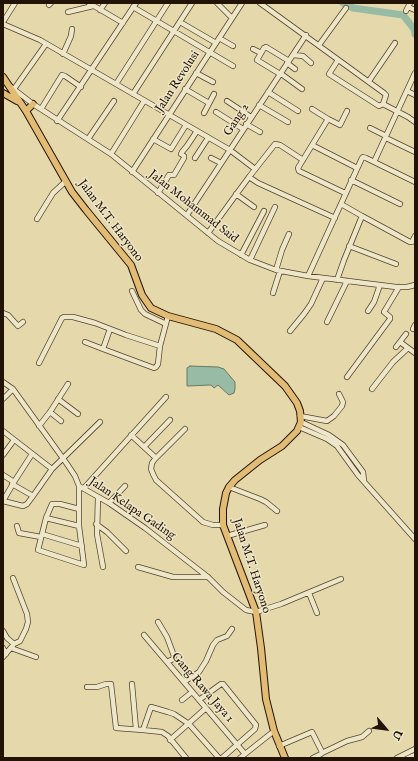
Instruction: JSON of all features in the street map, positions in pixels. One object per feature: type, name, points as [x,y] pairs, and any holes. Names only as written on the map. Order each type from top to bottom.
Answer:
[{"type":"main road","name":"Jalan M.T. Haryono","points":[[3,78],[26,111],[66,181],[86,210],[131,265],[142,294],[151,308],[168,316],[209,326],[237,340],[285,386],[297,403],[300,411],[300,421]]},
{"type":"main road","points":[[3,93],[20,103]]},
{"type":"main road","points":[[26,111],[33,104]]},
{"type":"main road","points":[[229,487],[245,472],[291,438],[300,421]]},
{"type":"main road","name":"Jalan M.T. Haryono","points":[[229,487],[224,501],[223,525],[256,612],[266,700],[274,731],[285,758]]},
{"type":"street","points":[[15,3],[3,23],[22,31],[92,70],[230,150],[255,169]]},
{"type":"street","points":[[100,10],[105,3]]},
{"type":"street","points":[[116,84],[168,3]]},
{"type":"street","points":[[133,94],[192,3]]},
{"type":"street","points":[[217,3],[232,18]]},
{"type":"street","name":"Jalan Revolusi","points":[[132,172],[242,3]]},
{"type":"street","points":[[260,3],[306,35],[385,94],[383,104]]},
{"type":"street","points":[[68,12],[91,4],[123,24]]},
{"type":"street","points":[[58,121],[135,5],[156,22],[233,66]]},
{"type":"street","points":[[408,7],[415,10]]},
{"type":"street","points":[[319,45],[346,8]]},
{"type":"street","points":[[180,22],[216,43]]},
{"type":"street","points":[[63,54],[72,29]]},
{"type":"street","name":"Gang 2","points":[[187,215],[306,35]]},
{"type":"street","points":[[219,38],[232,46]]},
{"type":"street","points":[[369,81],[395,43]]},
{"type":"street","points":[[14,89],[46,44]]},
{"type":"street","points":[[295,69],[288,62],[266,47],[257,60],[302,88]]},
{"type":"street","points":[[254,49],[261,53]]},
{"type":"street","points":[[292,55],[303,56],[311,63]]},
{"type":"street","points":[[338,60],[329,74],[379,106],[383,104],[415,122]]},
{"type":"street","points":[[196,72],[212,82]]},
{"type":"street","points":[[374,162],[415,73]]},
{"type":"street","points":[[41,109],[62,75],[80,87]]},
{"type":"street","name":"Jalan Mohammad Said","points":[[8,85],[58,121],[111,154],[226,247],[250,260],[278,271],[308,276],[399,287],[415,285]]},
{"type":"street","points":[[185,89],[209,103]]},
{"type":"street","points":[[407,91],[415,95]]},
{"type":"street","points":[[268,92],[298,111]]},
{"type":"street","points":[[204,113],[214,94]]},
{"type":"street","points":[[88,139],[114,101]]},
{"type":"street","points":[[111,154],[144,101]]},
{"type":"street","points":[[227,101],[251,117]]},
{"type":"street","points":[[259,105],[288,122]]},
{"type":"street","points":[[312,109],[340,125],[346,113],[350,118]]},
{"type":"street","points":[[216,112],[243,129]]},
{"type":"street","points":[[328,119],[298,168],[299,171],[345,193]]},
{"type":"street","points":[[246,124],[260,132]]},
{"type":"street","points":[[153,139],[171,150],[186,125]]},
{"type":"street","points":[[370,128],[415,152]]},
{"type":"street","points":[[158,193],[169,175],[174,175],[184,158],[181,154],[182,152],[197,131]]},
{"type":"street","points":[[195,158],[208,138]]},
{"type":"street","points":[[208,233],[248,176],[275,144],[280,145],[303,160]]},
{"type":"street","points":[[312,145],[356,168]]},
{"type":"street","points":[[308,276],[356,168],[363,157],[415,182]]},
{"type":"street","points":[[211,158],[221,163]]},
{"type":"street","points":[[248,176],[258,183],[335,218]]},
{"type":"street","points":[[351,180],[400,204]]},
{"type":"street","points":[[37,219],[53,193],[66,181]]},
{"type":"street","points":[[236,194],[254,207]]},
{"type":"street","points":[[341,204],[410,242],[412,242],[415,236]]},
{"type":"street","points":[[250,260],[275,207]]},
{"type":"street","points":[[241,255],[264,211]]},
{"type":"street","points":[[337,280],[362,216]]},
{"type":"street","points":[[273,293],[282,250],[289,234]]},
{"type":"street","points":[[349,246],[396,264]]},
{"type":"street","points":[[290,331],[308,309],[323,278]]},
{"type":"street","points":[[327,322],[347,281]]},
{"type":"street","points":[[368,311],[374,302],[380,285]]},
{"type":"street","points":[[346,377],[390,319],[390,317],[384,312],[399,287]]},
{"type":"street","points":[[132,291],[141,310],[145,314],[166,324]]},
{"type":"street","points":[[3,313],[8,315],[18,326],[23,322]]},
{"type":"street","points":[[85,342],[156,368],[168,316]]},
{"type":"street","points":[[39,363],[62,318],[64,317],[73,317],[95,323],[160,346]]},
{"type":"street","points":[[103,349],[110,329]]},
{"type":"street","points":[[396,347],[406,334]]},
{"type":"street","points":[[400,342],[415,353]]},
{"type":"street","points":[[372,389],[393,362],[408,348]]},
{"type":"street","name":"Jalan Kelapa Gading","points":[[3,382],[13,389],[82,487],[109,503],[145,528],[208,576],[228,597],[246,610],[256,612]]},
{"type":"street","points":[[39,426],[68,384]]},
{"type":"street","points":[[3,399],[13,389]]},
{"type":"street","points":[[300,421],[327,421],[334,416],[342,406],[343,402],[339,394]]},
{"type":"street","points":[[79,509],[53,503],[50,506],[38,551],[84,565],[79,526],[79,509],[82,487],[166,397]]},
{"type":"street","points":[[58,399],[78,414]]},
{"type":"street","points":[[50,412],[61,421]]},
{"type":"street","points":[[144,447],[170,420]]},
{"type":"street","points":[[300,421],[336,439],[342,445],[363,472],[364,481],[415,539]]},
{"type":"street","points":[[32,454],[3,501],[23,506],[27,504],[52,469],[100,422]]},
{"type":"street","points":[[185,429],[156,458],[152,463],[151,469],[156,480],[203,522],[213,525],[223,525]]},
{"type":"street","points":[[3,431],[52,469]]},
{"type":"street","points":[[131,435],[156,458]]},
{"type":"street","points":[[3,454],[14,440]]},
{"type":"street","points":[[3,475],[33,496]]},
{"type":"street","points":[[109,503],[124,486]]},
{"type":"street","points":[[229,487],[260,499],[277,511]]},
{"type":"street","points":[[98,497],[96,524],[102,566]]},
{"type":"street","points":[[46,518],[79,526]]},
{"type":"street","points":[[96,524],[107,532],[126,551]]},
{"type":"street","points":[[227,536],[265,525]]},
{"type":"street","points":[[17,526],[19,533],[41,536],[82,546]]},
{"type":"street","points":[[138,567],[173,577],[208,576]]},
{"type":"street","points":[[5,656],[13,646],[20,641],[26,629],[27,614],[13,578]]},
{"type":"street","points":[[256,612],[309,593],[341,579]]},
{"type":"street","points":[[309,593],[317,612]]},
{"type":"street","points":[[158,622],[167,637],[174,656],[173,659],[167,662]]},
{"type":"street","points":[[184,682],[199,672],[213,645],[217,640],[227,636],[232,629]]},
{"type":"street","points":[[3,631],[13,646],[36,657]]},
{"type":"street","name":"Gang Rawa Jaya 1","points":[[144,635],[245,754]]},
{"type":"street","points":[[3,648],[5,656]]},
{"type":"street","points":[[87,687],[97,687],[111,684],[116,728],[162,732],[186,758]]},
{"type":"street","points":[[132,684],[136,729]]},
{"type":"street","points":[[200,700],[222,684],[234,696],[237,703],[256,725],[255,729],[222,758]]},
{"type":"street","points":[[182,700],[192,692]]},
{"type":"street","points":[[143,730],[149,710],[152,707],[174,714],[189,724],[219,758]]},
{"type":"street","points":[[170,740],[206,708]]},
{"type":"street","points":[[240,758],[274,731]]},
{"type":"street","points":[[313,758],[347,741],[362,737],[369,731]]},
{"type":"street","points":[[279,746],[312,732],[322,753]]},
{"type":"street","points":[[397,758],[415,749]]},
{"type":"street","points":[[408,758],[415,755]]},
{"type":"shaded area","points":[[190,366],[218,367],[224,369],[235,382],[234,393],[229,395],[218,385],[214,388],[211,385],[187,386],[187,368]]},
{"type":"waterway","points":[[343,3],[353,8],[403,15],[414,29],[415,34]]}]
